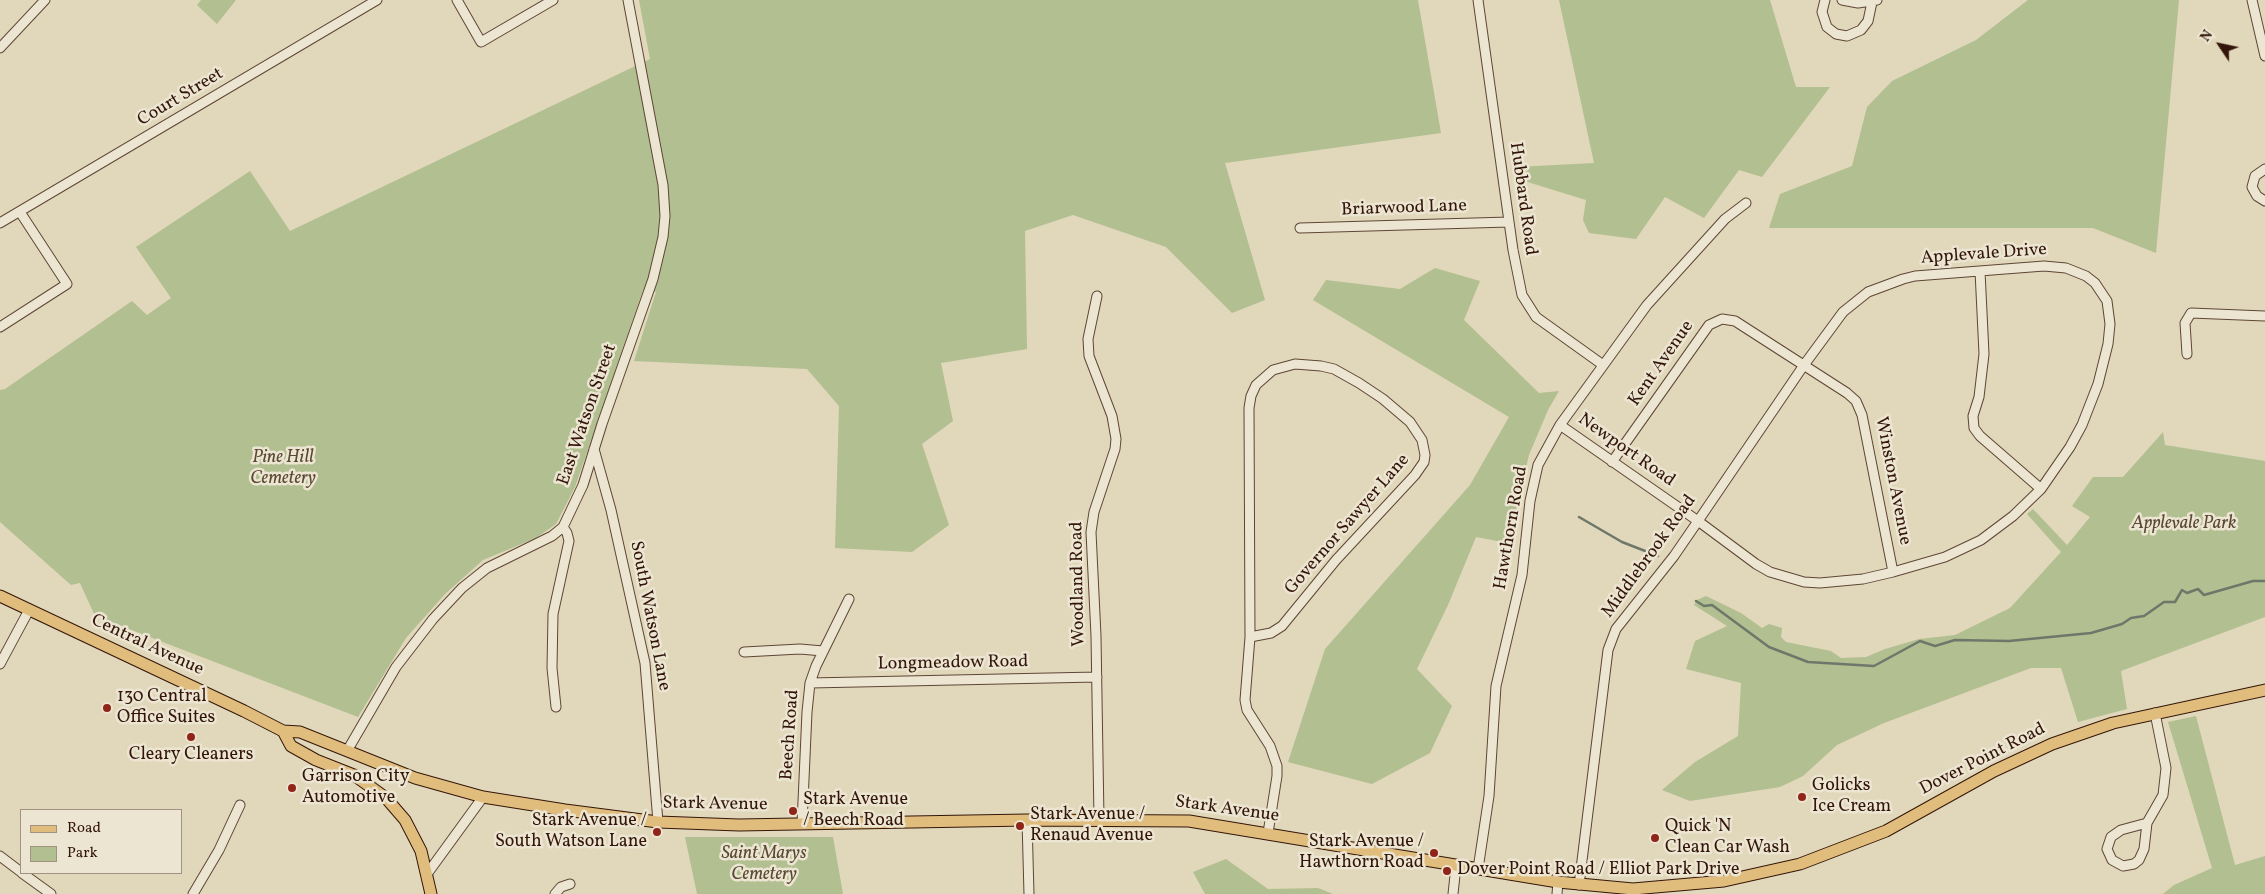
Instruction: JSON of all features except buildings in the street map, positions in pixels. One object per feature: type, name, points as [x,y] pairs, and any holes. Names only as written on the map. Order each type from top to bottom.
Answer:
[{"type":"main road","name":"Central Avenue","points":[[0,596],[283,731],[291,746],[354,775],[395,808],[416,840],[431,894]]},
{"type":"main road","name":"Dover Point Road","points":[[1724,881],[1800,864],[1886,831],[2032,752],[2114,724],[2155,713],[2265,690]]},
{"type":"main road","name":"Stark Avenue","points":[[283,731],[300,732],[415,778],[482,797],[658,822],[739,825],[1099,819],[1189,821],[1478,869],[1557,888],[1579,885],[1633,889],[1724,881]]},
{"type":"main road","points":[[334,767],[347,751]]},
{"type":"street","points":[[0,48],[45,0]]},
{"type":"street","name":"Court Street","points":[[0,224],[377,0]]},
{"type":"street","points":[[457,0],[481,42],[553,0]]},
{"type":"street","name":"East Watson Street","points":[[563,527],[583,485],[661,250],[665,216],[663,185],[628,0]]},
{"type":"street","name":"Hubbard Road","points":[[1478,0],[1519,284],[1528,308],[1544,324],[1603,365]]},
{"type":"street","points":[[1825,0],[1822,12],[1827,27],[1832,32],[1847,36],[1861,30],[1868,21],[1874,1],[1858,3],[1842,0]]},
{"type":"street","points":[[2252,0],[2265,56]]},
{"type":"street","points":[[2265,169],[2255,176],[2252,187],[2257,196],[2265,201]]},
{"type":"street","name":"Hawthorn Road","points":[[1478,869],[1489,796],[1495,693],[1522,575],[1532,490],[1542,455],[1560,425],[1603,365],[1666,282],[1725,219],[1746,203]]},
{"type":"street","points":[[0,327],[67,284],[20,212]]},
{"type":"street","name":"Briarwood Lane","points":[[1300,228],[1509,222]]},
{"type":"street","name":"Applevale Drive","points":[[1698,521],[1756,564],[1785,578],[1804,582],[1820,583],[1863,579],[1893,572],[1945,557],[1981,540],[2013,516],[2041,489],[2070,447],[2082,425],[2098,384],[2108,344],[2110,324],[2107,301],[2095,283],[2077,271],[2066,268],[2044,266],[1915,276],[1868,292],[1843,312],[1804,365]]},
{"type":"street","points":[[1980,272],[1984,354],[1979,397],[1973,416],[1974,428],[1980,436],[2041,489]]},
{"type":"street","name":"Woodland Road","points":[[1097,296],[1088,339],[1089,356],[1112,416],[1116,439],[1115,449],[1092,521],[1099,819]]},
{"type":"street","points":[[2187,354],[2185,323],[2191,314],[2265,316]]},
{"type":"street","name":"Kent Avenue","points":[[1612,462],[1704,331],[1715,321],[1728,319],[1740,323],[1804,365]]},
{"type":"street","name":"Governor Sawyer Lane","points":[[1250,637],[1271,633],[1282,626],[1336,560],[1406,485],[1424,462],[1425,455],[1422,440],[1410,422],[1383,399],[1360,383],[1334,369],[1295,364],[1273,370],[1263,378],[1251,396],[1249,408],[1250,637],[1246,700],[1247,710],[1270,746],[1277,766],[1268,833]]},
{"type":"street","name":"Middlebrook Road","points":[[1579,885],[1608,650],[1616,629],[1674,556],[1804,365]]},
{"type":"street","name":"Winston Avenue","points":[[1804,365],[1852,396],[1860,408],[1893,572]]},
{"type":"street","name":"Newport Road","points":[[1560,425],[1698,521]]},
{"type":"street","name":"South Watson Lane","points":[[594,449],[619,545],[645,663],[658,822]]},
{"type":"street","points":[[347,751],[408,649],[447,603],[487,568],[544,540],[563,527],[569,541],[553,614],[552,668],[556,707]]},
{"type":"street","name":"Beech Road","points":[[802,824],[810,683],[849,599]]},
{"type":"street","points":[[0,664],[29,610]]},
{"type":"street","points":[[744,652],[800,649],[824,651]]},
{"type":"street","name":"Longmeadow Road","points":[[810,683],[1097,677]]},
{"type":"street","points":[[2147,823],[2121,830],[2111,837],[2107,849],[2112,860],[2123,866],[2134,864],[2139,860],[2144,849],[2147,823],[2160,802],[2166,784],[2165,760],[2155,713]]},
{"type":"street","points":[[427,874],[482,797]]},
{"type":"street","points":[[193,894],[219,850],[240,804]]},
{"type":"street","points":[[1027,820],[1029,894]]},
{"type":"street","points":[[0,856],[20,871]]},
{"type":"street","points":[[1453,894],[1456,866]]},
{"type":"street","points":[[25,874],[51,894]]},
{"type":"street","points":[[555,894],[561,887],[570,884]]},
{"type":"green space","points":[[201,0],[236,0],[217,24],[197,5]]},
{"type":"green space","name":"Pine Hill Cemetery","points":[[639,0],[1418,0],[1441,133],[1225,163],[1265,300],[1232,313],[1166,247],[1073,215],[1025,231],[1027,349],[941,363],[953,421],[922,444],[949,525],[912,552],[835,548],[839,406],[807,369],[634,361],[656,292],[643,290],[575,487],[556,524],[536,538],[483,560],[445,594],[406,638],[358,717],[95,616],[80,583],[71,585],[0,522],[0,390],[5,389],[132,301],[147,315],[171,298],[136,247],[250,171],[290,231],[650,59]]},
{"type":"green space","points":[[1559,0],[1770,0],[1796,87],[1830,87],[1762,177],[1739,170],[1704,218],[1665,197],[1636,239],[1589,233],[1583,220],[1586,200],[1521,180],[1517,167],[1594,163]]},
{"type":"green space","points":[[2028,0],[2179,0],[2156,253],[2093,228],[1769,228],[1780,194],[1852,166],[1867,107],[1892,81],[1976,40]]},
{"type":"green space","points":[[1435,268],[1480,281],[1464,320],[1539,393],[1559,391],[1548,410],[1529,455],[1508,543],[1476,537],[1448,605],[1417,669],[1452,706],[1430,753],[1372,784],[1288,762],[1325,649],[1470,485],[1509,417],[1313,300],[1326,280],[1400,289]]},
{"type":"green space","name":"Applevale Park","points":[[2163,432],[2165,445],[2265,461],[2265,617],[2121,671],[2127,709],[2078,722],[2061,668],[2031,668],[1884,723],[1837,745],[1803,776],[1780,787],[1690,801],[1662,790],[1695,762],[1738,736],[1741,683],[1686,669],[1695,641],[1727,626],[1694,605],[1697,600],[1706,596],[1741,613],[1762,628],[1769,624],[1782,628],[1781,637],[1786,642],[1831,651],[1841,658],[1866,657],[1919,639],[1955,635],[2010,608],[2061,552],[2027,514],[2033,509],[2067,545],[2090,517],[2072,506],[2093,477],[2123,477]]},
{"type":"green space","points":[[2196,716],[2235,865],[2265,856],[2265,894],[2163,894],[2174,885],[2212,868],[2168,722]]},
{"type":"green space","name":"Saint Marys Cemetery","points":[[685,837],[833,837],[843,894],[697,894]]},
{"type":"green space","points":[[1226,859],[1268,889],[1318,888],[1333,894],[1205,894],[1193,872]]},
{"type":"waterway","points":[[1579,517],[1622,542],[1658,556]]},
{"type":"waterway","points":[[1696,601],[1704,606],[1712,605],[1769,647],[1808,662],[1874,666],[1920,641],[1935,646],[1955,640],[2009,641],[2091,633],[2122,624],[2131,618],[2144,616],[2164,602],[2175,602],[2182,590],[2187,593],[2198,589],[2204,595],[2253,581],[2265,581]]},
{"type":"place","name":"130 Central Office Suites","points":[[107,708]]},
{"type":"place","name":"Cleary Cleaners","points":[[191,737]]},
{"type":"place","name":"Garrison City Automotive","points":[[292,788]]},
{"type":"place","name":"Golicks Ice Cream","points":[[1802,797]]},
{"type":"place","name":"Stark Avenue / Beech Road","points":[[793,811]]},
{"type":"place","name":"Stark Avenue / Renaud Avenue","points":[[1020,826]]},
{"type":"place","name":"Stark Avenue / South Watson Lane","points":[[657,832]]},
{"type":"place","name":"Quick 'N Clean Car Wash","points":[[1655,838]]},
{"type":"place","name":"Stark Avenue / Hawthorn Road","points":[[1434,853]]},
{"type":"place","name":"Dover Point Road / Elliot Park Drive","points":[[1447,871]]}]
